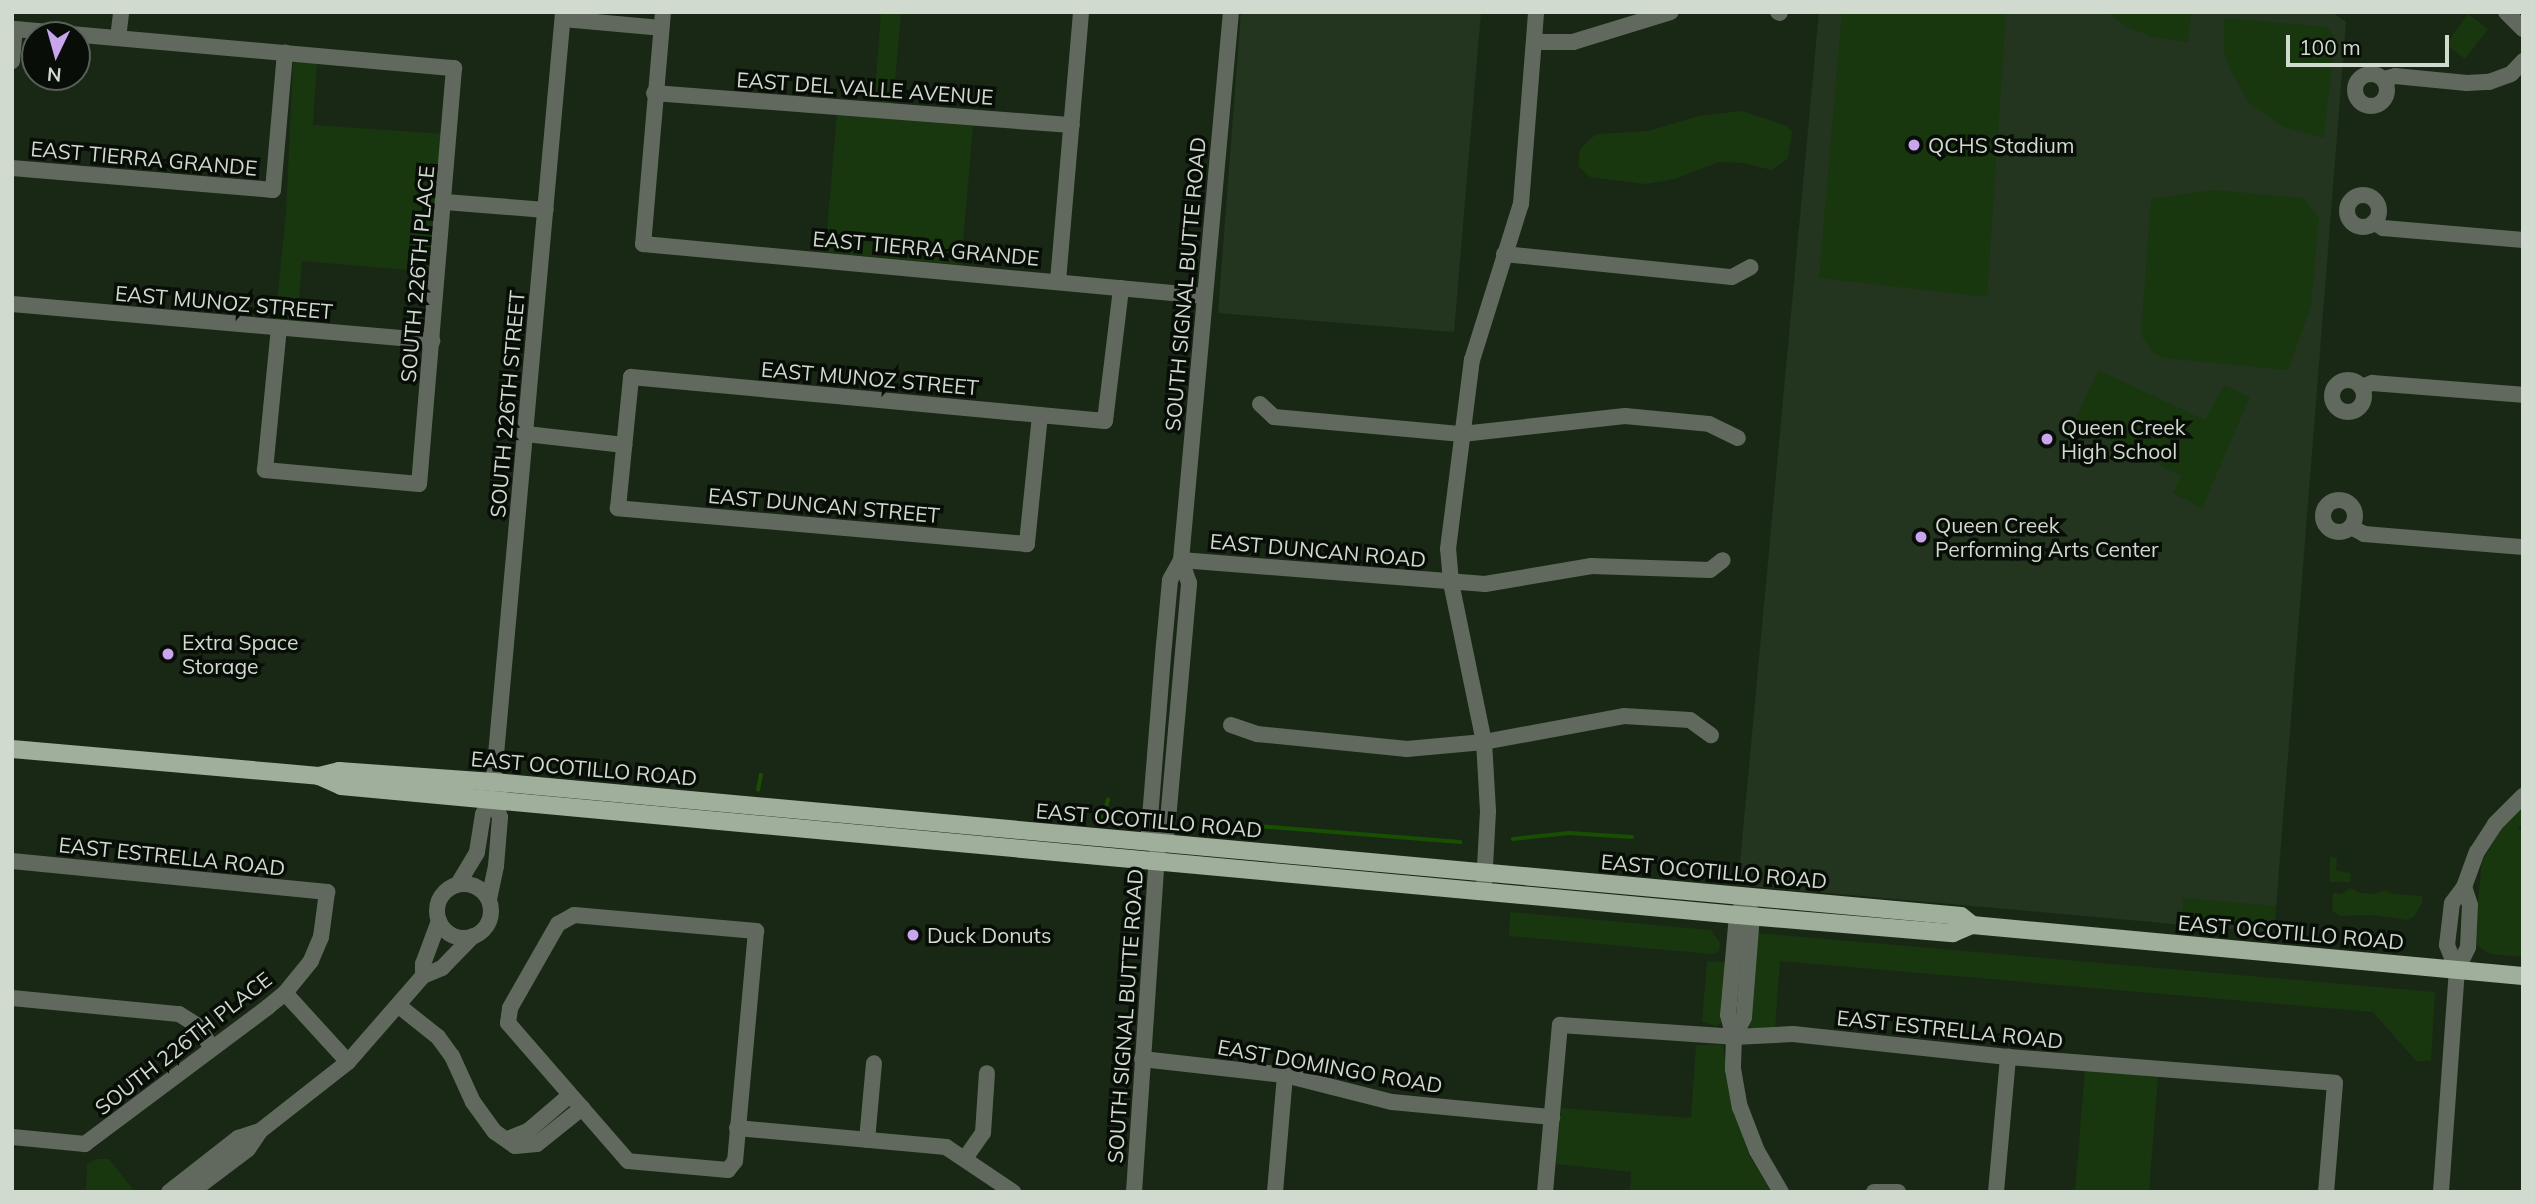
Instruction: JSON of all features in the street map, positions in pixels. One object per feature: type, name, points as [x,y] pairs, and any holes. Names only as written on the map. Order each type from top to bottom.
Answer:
[{"type":"main road","name":"EAST OCOTILLO ROAD","points":[[12,749],[319,776],[341,786],[493,791],[1158,844],[1744,916],[1954,933],[1972,925],[2523,976]]},
{"type":"main road","name":"EAST OCOTILLO ROAD","points":[[493,791],[1157,862],[1747,897],[1961,916],[1972,925]]},
{"type":"street","points":[[118,38],[121,12]]},
{"type":"street","points":[[1058,281],[1081,12]]},
{"type":"street","name":"SOUTH SIGNAL BUTTE ROAD","points":[[1134,1192],[1158,844],[1167,831],[1189,583],[1181,560],[1231,12]]},
{"type":"street","points":[[1484,882],[1488,811],[1484,743],[1451,582],[1448,549],[1472,360],[1521,204],[1536,12]]},
{"type":"street","points":[[1535,42],[1573,42],[1671,12]]},
{"type":"street","points":[[2506,12],[2523,29]]},
{"type":"street","points":[[563,16],[662,20],[654,93]]},
{"type":"street","name":"SOUTH 226TH STREET","points":[[493,791],[563,16]]},
{"type":"street","points":[[12,61],[15,29],[285,53]]},
{"type":"street","name":"EAST TIERRA GRANDE","points":[[12,168],[273,190],[285,53]]},
{"type":"street","name":"SOUTH 226TH PLACE","points":[[279,328],[265,470],[419,484],[445,202],[454,68],[285,53]]},
{"type":"street","points":[[2384,79],[2395,76],[2468,83],[2488,82],[2501,80],[2523,61]]},
{"type":"street","name":"EAST DEL VALLE AVENUE","points":[[654,93],[1072,125]]},
{"type":"street","name":"EAST TIERRA GRANDE","points":[[654,93],[643,244],[1205,296]]},
{"type":"street","points":[[445,202],[546,210]]},
{"type":"street","points":[[2374,222],[2383,228],[2523,240]]},
{"type":"street","points":[[1504,254],[1732,277],[1751,267]]},
{"type":"street","name":"EAST MUNOZ STREET","points":[[624,445],[631,377],[1105,421],[1121,288]]},
{"type":"street","name":"EAST MUNOZ STREET","points":[[12,304],[432,341]]},
{"type":"street","points":[[2361,387],[2372,383],[2523,395]]},
{"type":"street","points":[[1260,404],[1273,417],[1462,435],[1625,416],[1709,424],[1738,438]]},
{"type":"street","name":"EAST DUNCAN STREET","points":[[624,445],[618,508],[1027,544],[1040,415]]},
{"type":"street","points":[[526,434],[624,445]]},
{"type":"street","points":[[2351,527],[2364,534],[2523,547]]},
{"type":"street","name":"EAST DUNCAN ROAD","points":[[1181,560],[1485,584],[1591,566],[1710,570],[1723,560]]},
{"type":"street","points":[[1231,725],[1257,734],[1407,749],[1484,743],[1624,716],[1690,720],[1711,735]]},
{"type":"street","points":[[423,976],[423,964],[439,921],[440,898],[458,884],[477,852],[483,814],[493,791]]},
{"type":"street","points":[[191,1192],[248,1149],[260,1131],[348,1062],[423,976],[442,968],[489,922],[489,900],[496,866],[500,817],[493,791]]},
{"type":"street","points":[[2441,1192],[2457,970],[2447,945],[2452,903],[2464,887],[2477,852],[2495,824],[2523,796]]},
{"type":"street","name":"EAST ESTRELLA ROAD","points":[[12,861],[327,892]]},
{"type":"street","points":[[458,884],[476,886],[489,900]]},
{"type":"street","name":"SOUTH 226TH PLACE","points":[[12,1137],[85,1144],[285,993],[311,961],[321,937],[327,892]]},
{"type":"street","points":[[1747,897],[1728,1015],[1734,1037],[1733,1069],[1740,1107],[1757,1151],[1781,1192]]},
{"type":"street","points":[[574,915],[755,932],[735,1161],[731,1168],[724,1171],[631,1162],[582,1108],[507,1018],[562,919],[574,915]]},
{"type":"street","points":[[439,921],[449,933],[473,936]]},
{"type":"street","points":[[285,993],[348,1062]]},
{"type":"street","points":[[12,998],[179,1014],[198,1026],[212,1048]]},
{"type":"street","points":[[399,1006],[438,1037],[452,1056],[472,1102],[495,1132],[521,1147],[537,1144],[582,1108]]},
{"type":"street","name":"EAST ESTRELLA ROAD","points":[[1552,1117],[1560,1025],[1734,1037],[1793,1034],[2008,1057],[2335,1083],[2326,1192]]},
{"type":"street","points":[[1996,1192],[2008,1057]]},
{"type":"street","name":"EAST DOMINGO ROAD","points":[[1142,1059],[1285,1075],[1392,1102],[1552,1117]]},
{"type":"street","points":[[867,1140],[874,1063]]},
{"type":"street","points":[[966,1157],[982,1133],[987,1073]]},
{"type":"street","points":[[1275,1192],[1285,1075]]},
{"type":"street","points":[[508,1139],[528,1131],[570,1095]]},
{"type":"street","points":[[1545,1192],[1552,1117]]},
{"type":"street","points":[[737,1128],[946,1147],[966,1157],[1013,1192]]},
{"type":"street","points":[[169,1192],[238,1138],[260,1131]]},
{"type":"street","points":[[1874,1192],[1898,1192]]},
{"type":"shaded area","points":[[881,12],[901,12],[893,105],[874,103]]},
{"type":"shaded area","points":[[1241,12],[1481,12],[1454,332],[1218,313]]},
{"type":"shaded area","name":"Queen Creek High School","points":[[1819,12],[2332,12],[2346,22],[2274,933],[1738,885]]},
{"type":"shaded area","name":"QCHS Stadium","points":[[1842,12],[2006,12],[1987,297],[1819,278]]},
{"type":"shaded area","points":[[2107,12],[2191,12],[2188,42],[2153,37],[2127,27]]},
{"type":"shaded area","points":[[2468,14],[2488,29],[2465,59],[2446,44]]},
{"type":"shaded area","points":[[2224,18],[2327,27],[2335,37],[2324,138],[2283,127],[2249,103],[2230,70],[2224,52]]},
{"type":"shaded area","points":[[298,60],[317,62],[313,125],[445,134],[431,272],[302,261],[297,323],[275,321],[286,214],[293,63]]},
{"type":"shaded area","points":[[1742,111],[1787,126],[1792,132],[1788,158],[1772,170],[1743,163],[1719,162],[1675,179],[1645,184],[1590,177],[1578,166],[1580,149],[1596,134],[1649,131],[1698,116]]},
{"type":"shaded area","points":[[837,114],[973,126],[961,265],[825,252]]},
{"type":"shaded area","points":[[2214,190],[2303,198],[2319,218],[2311,306],[2288,370],[2163,358],[2153,353],[2141,335],[2151,199]]},
{"type":"shaded area","points":[[2098,370],[2205,420],[2224,385],[2250,397],[2202,508],[2173,493],[2181,476],[2074,423]]},
{"type":"shaded area","points":[[2523,806],[2523,823],[2517,829],[2523,832],[2523,957],[2490,954],[2476,945],[2474,938],[2482,862],[2502,828]]},
{"type":"shaded area","points":[[2330,857],[2337,858],[2336,871],[2351,873],[2350,882],[2330,882]]},
{"type":"shaded area","points":[[2350,888],[2359,893],[2375,894],[2385,890],[2393,894],[2422,896],[2422,903],[2414,916],[2407,920],[2374,915],[2339,916],[2332,910],[2333,893],[2341,894]]},
{"type":"shaded area","points":[[2183,898],[2276,906],[2274,926],[2182,918]]},
{"type":"shaded area","points":[[1510,912],[1711,930],[1720,943],[1719,951],[1712,954],[1509,936]]},
{"type":"shaded area","points":[[1757,933],[2435,992],[2431,1060],[2417,1062],[2373,1012],[1780,961],[1775,1029],[1752,1029],[1747,1023]]},
{"type":"shaded area","points":[[1707,961],[1730,962],[1725,1020],[1716,1026],[1702,1022]]},
{"type":"shaded area","points":[[1696,1045],[1723,1045],[1730,1096],[1748,1153],[1771,1192],[1630,1192],[1631,1172],[1556,1164],[1561,1108],[1691,1118]]},
{"type":"shaded area","points":[[2085,1069],[2158,1077],[2149,1192],[2075,1192]]},
{"type":"shaded area","points":[[97,1159],[109,1159],[135,1192],[86,1192],[87,1164]]},
{"type":"waterway","points":[[758,790],[761,775]]},
{"type":"waterway","points":[[1101,826],[1108,800]]},
{"type":"waterway","points":[[1244,825],[1460,842]]},
{"type":"waterway","points":[[1513,839],[1569,833],[1632,837]]},
{"type":"place","name":"QCHS Stadium","points":[[1914,145]]},
{"type":"place","name":"Queen Creek High School","points":[[2047,439]]},
{"type":"place","name":"Queen Creek Performing Arts Center","points":[[1921,537]]},
{"type":"place","name":"Extra Space Storage","points":[[168,654]]},
{"type":"place","name":"Duck Donuts","points":[[913,935]]}]
